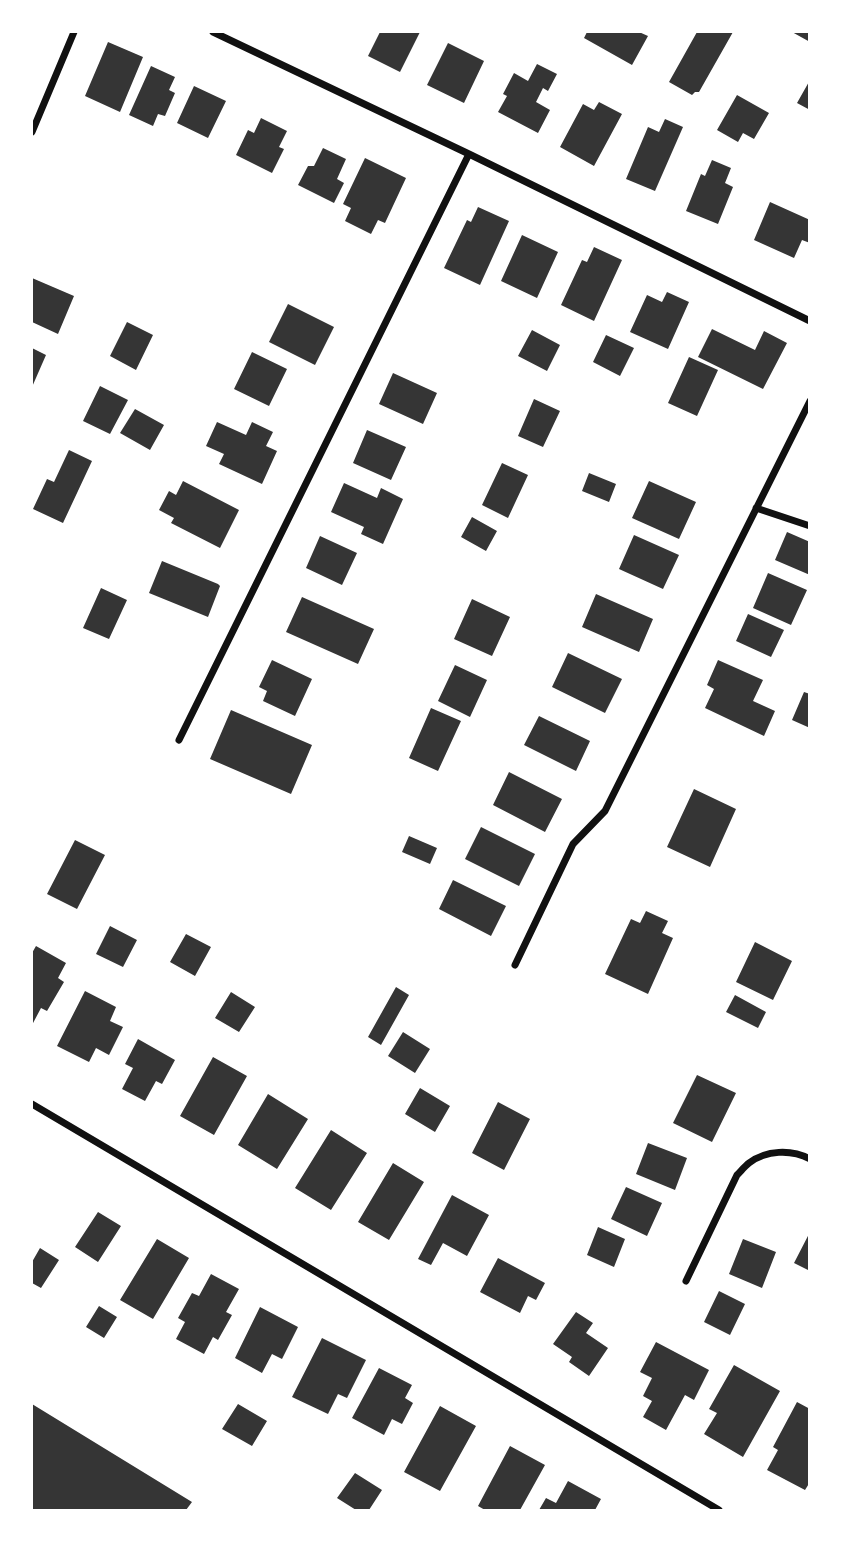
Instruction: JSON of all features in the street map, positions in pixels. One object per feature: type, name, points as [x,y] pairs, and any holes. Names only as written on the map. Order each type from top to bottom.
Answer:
[{"type":"street","points":[[32,132],[74,32]]},
{"type":"street","points":[[213,32],[810,321]]},
{"type":"street","points":[[179,740],[469,154]]},
{"type":"street","points":[[515,965],[573,844],[605,811],[810,401]]},
{"type":"street","points":[[756,508],[810,526]]},
{"type":"street","points":[[32,1104],[719,1510]]},
{"type":"street","points":[[686,1281],[737,1175],[750,1162],[766,1154],[786,1152],[810,1158]]},
{"type":"building","points":[[380,32],[420,32],[400,72],[368,56]]},
{"type":"building","points":[[587,32],[639,32],[648,36],[632,65],[584,38]]},
{"type":"building","points":[[697,32],[733,32],[699,92],[692,95],[669,82]]},
{"type":"building","points":[[792,32],[810,32],[810,42]]},
{"type":"building","points":[[108,42],[143,57],[120,112],[85,96]]},
{"type":"building","points":[[448,43],[484,61],[464,103],[427,85]]},
{"type":"building","points":[[537,64],[557,74],[548,91],[543,88],[536,102],[550,110],[538,133],[498,112],[507,96],[503,94],[514,73],[528,81]]},
{"type":"building","points":[[151,66],[175,77],[169,90],[175,93],[165,116],[158,114],[153,126],[129,115]]},
{"type":"building","points":[[810,80],[810,110],[797,103]]},
{"type":"building","points":[[194,86],[226,101],[208,138],[177,123]]},
{"type":"building","points":[[737,95],[769,113],[754,139],[743,133],[738,142],[717,130]]},
{"type":"building","points":[[599,102],[622,114],[594,166],[560,147],[583,104],[594,110]]},
{"type":"building","points":[[261,118],[287,131],[279,147],[284,149],[272,173],[236,155],[248,130],[254,133]]},
{"type":"building","points":[[665,119],[683,127],[655,191],[626,179],[648,127],[659,132]]},
{"type":"building","points":[[323,148],[346,159],[337,179],[344,183],[334,203],[298,185],[308,166],[314,166]]},
{"type":"building","points":[[365,158],[406,178],[385,223],[378,220],[371,234],[345,221],[351,208],[343,204]]},
{"type":"building","points":[[712,160],[731,168],[725,183],[733,187],[718,224],[686,211],[701,174],[705,176]]},
{"type":"building","points":[[770,202],[810,220],[810,243],[802,240],[794,258],[754,240]]},
{"type":"building","points":[[478,207],[509,221],[480,285],[444,268],[467,220],[471,222]]},
{"type":"building","points":[[522,235],[558,252],[537,298],[501,281]]},
{"type":"building","points":[[594,247],[622,260],[594,321],[561,305],[582,260],[587,262]]},
{"type":"building","points":[[32,278],[74,296],[58,334],[32,322]]},
{"type":"building","points":[[667,292],[689,302],[668,349],[630,332],[647,295],[662,302]]},
{"type":"building","points":[[288,304],[334,327],[315,365],[269,342]]},
{"type":"building","points":[[127,322],[153,335],[136,370],[110,356]]},
{"type":"building","points":[[712,329],[755,350],[764,331],[787,343],[763,389],[698,357]]},
{"type":"building","points":[[532,330],[560,345],[547,371],[518,356]]},
{"type":"building","points":[[606,335],[634,348],[620,376],[593,362]]},
{"type":"building","points":[[32,348],[46,355],[32,387]]},
{"type":"building","points":[[252,352],[287,369],[269,406],[234,389]]},
{"type":"building","points":[[689,357],[718,370],[697,416],[668,403]]},
{"type":"building","points":[[393,373],[437,393],[423,424],[379,404]]},
{"type":"building","points":[[100,386],[128,400],[110,434],[83,421]]},
{"type":"building","points":[[534,399],[560,411],[543,447],[518,436]]},
{"type":"building","points":[[135,409],[164,425],[150,450],[120,433]]},
{"type":"building","points":[[217,422],[246,435],[252,422],[273,432],[266,446],[277,451],[262,484],[219,464],[224,454],[206,446]]},
{"type":"building","points":[[367,430],[406,447],[391,480],[353,463]]},
{"type":"building","points":[[69,450],[92,461],[63,523],[33,509],[47,479],[54,482]]},
{"type":"building","points":[[502,463],[528,475],[508,518],[482,505]]},
{"type":"building","points":[[589,473],[616,484],[609,502],[582,491]]},
{"type":"building","points":[[183,481],[239,510],[220,548],[171,523],[174,518],[159,510],[169,491],[176,495]]},
{"type":"building","points":[[649,481],[696,502],[679,539],[632,518]]},
{"type":"building","points":[[344,483],[377,498],[381,488],[403,499],[383,544],[361,534],[364,527],[331,512]]},
{"type":"building","points":[[472,517],[497,531],[486,551],[461,537]]},
{"type":"building","points":[[787,532],[810,542],[810,575],[775,560]]},
{"type":"building","points":[[634,535],[679,555],[663,589],[619,569]]},
{"type":"building","points":[[320,536],[357,553],[342,585],[306,568]]},
{"type":"building","points":[[162,561],[220,586],[208,617],[149,593]]},
{"type":"building","points":[[768,573],[807,590],[791,625],[753,608]]},
{"type":"building","points":[[101,588],[127,600],[109,639],[83,628]]},
{"type":"building","points":[[596,594],[653,619],[639,652],[582,627]]},
{"type":"building","points":[[302,597],[374,629],[358,664],[286,632]]},
{"type":"building","points":[[472,599],[510,617],[492,656],[454,639]]},
{"type":"building","points":[[748,614],[784,630],[771,657],[736,641]]},
{"type":"building","points":[[568,653],[622,679],[605,713],[552,687]]},
{"type":"building","points":[[272,660],[312,679],[295,716],[263,701],[267,691],[259,687]]},
{"type":"building","points":[[718,660],[763,680],[753,701],[775,711],[764,736],[705,708],[714,689],[707,685]]},
{"type":"building","points":[[455,665],[487,680],[470,717],[438,701]]},
{"type":"building","points":[[804,692],[810,694],[810,728],[792,720]]},
{"type":"building","points":[[431,708],[461,721],[438,771],[409,758]]},
{"type":"building","points":[[231,710],[312,745],[291,794],[210,759]]},
{"type":"building","points":[[539,716],[590,741],[576,771],[524,745]]},
{"type":"building","points":[[509,772],[562,799],[545,832],[493,805]]},
{"type":"building","points":[[694,789],[736,809],[710,867],[667,847]]},
{"type":"building","points":[[481,827],[535,854],[519,886],[465,859]]},
{"type":"building","points":[[409,836],[437,848],[430,864],[402,852]]},
{"type":"building","points":[[75,840],[105,855],[77,909],[47,894]]},
{"type":"building","points":[[453,880],[506,906],[491,936],[439,909]]},
{"type":"building","points":[[646,911],[668,921],[662,933],[673,938],[648,994],[605,974],[631,919],[640,923]]},
{"type":"building","points":[[110,926],[137,940],[123,967],[96,954]]},
{"type":"building","points":[[186,934],[211,947],[195,976],[170,962]]},
{"type":"building","points":[[755,942],[792,961],[773,1000],[736,982]]},
{"type":"building","points":[[36,946],[66,963],[58,978],[64,982],[47,1011],[41,1008],[32,1025],[32,953]]},
{"type":"building","points":[[396,987],[409,995],[381,1045],[368,1037]]},
{"type":"building","points":[[85,991],[116,1007],[110,1021],[123,1027],[109,1055],[96,1048],[89,1062],[57,1046]]},
{"type":"building","points":[[231,992],[255,1007],[239,1032],[215,1018]]},
{"type":"building","points":[[735,995],[766,1012],[758,1028],[726,1012]]},
{"type":"building","points":[[403,1032],[430,1049],[415,1073],[388,1056]]},
{"type":"building","points":[[138,1039],[175,1060],[162,1084],[156,1081],[145,1101],[122,1089],[133,1068],[125,1064]]},
{"type":"building","points":[[213,1057],[247,1076],[214,1135],[180,1116]]},
{"type":"building","points":[[697,1075],[736,1093],[712,1142],[673,1123]]},
{"type":"building","points":[[420,1088],[450,1106],[435,1132],[405,1114]]},
{"type":"building","points":[[268,1094],[308,1119],[277,1169],[238,1145]]},
{"type":"building","points":[[498,1102],[530,1119],[504,1170],[472,1153]]},
{"type":"building","points":[[331,1130],[367,1153],[331,1210],[295,1188]]},
{"type":"building","points":[[648,1143],[687,1158],[675,1190],[636,1174]]},
{"type":"building","points":[[393,1163],[424,1182],[389,1240],[358,1222]]},
{"type":"building","points":[[626,1187],[662,1203],[647,1236],[611,1219]]},
{"type":"building","points":[[452,1195],[489,1215],[467,1256],[443,1243],[431,1265],[418,1259]]},
{"type":"building","points":[[98,1212],[121,1226],[98,1262],[75,1247]]},
{"type":"building","points":[[598,1227],[625,1239],[614,1267],[587,1255]]},
{"type":"building","points":[[810,1232],[810,1271],[794,1263]]},
{"type":"building","points":[[157,1239],[189,1258],[153,1319],[120,1300]]},
{"type":"building","points":[[743,1239],[776,1252],[762,1288],[729,1274]]},
{"type":"building","points":[[40,1248],[59,1260],[41,1288],[32,1283],[32,1262]]},
{"type":"building","points":[[498,1258],[545,1283],[536,1300],[528,1296],[520,1313],[480,1292]]},
{"type":"building","points":[[211,1274],[239,1289],[226,1312],[232,1315],[218,1340],[213,1337],[204,1354],[176,1339],[185,1322],[178,1318],[192,1293],[199,1296]]},
{"type":"building","points":[[719,1291],[745,1304],[730,1335],[704,1322]]},
{"type":"building","points":[[99,1306],[117,1317],[104,1338],[86,1327]]},
{"type":"building","points":[[260,1307],[298,1327],[282,1359],[272,1354],[262,1373],[235,1358]]},
{"type":"building","points":[[576,1312],[593,1323],[586,1333],[608,1348],[589,1376],[569,1362],[572,1357],[553,1344]]},
{"type":"building","points":[[322,1338],[366,1360],[347,1398],[338,1394],[328,1414],[292,1397]]},
{"type":"building","points":[[656,1342],[709,1370],[694,1400],[685,1395],[666,1430],[643,1417],[652,1401],[643,1396],[652,1378],[640,1372]]},
{"type":"building","points":[[734,1365],[780,1391],[743,1457],[704,1434],[717,1413],[709,1409]]},
{"type":"building","points":[[379,1368],[412,1385],[405,1398],[413,1403],[402,1424],[392,1419],[384,1435],[352,1418]]},
{"type":"building","points":[[797,1402],[810,1409],[810,1482],[805,1490],[767,1470],[778,1450],[773,1447]]},
{"type":"building","points":[[32,1404],[192,1502],[186,1510],[32,1510]]},
{"type":"building","points":[[238,1404],[267,1421],[252,1446],[222,1429]]},
{"type":"building","points":[[440,1406],[476,1426],[440,1491],[404,1472]]},
{"type":"building","points":[[510,1446],[545,1465],[520,1510],[485,1510],[478,1506]]},
{"type":"building","points":[[355,1473],[382,1490],[369,1510],[356,1510],[337,1498]]},
{"type":"building","points":[[568,1481],[601,1499],[595,1510],[539,1510],[546,1498],[556,1503]]}]
